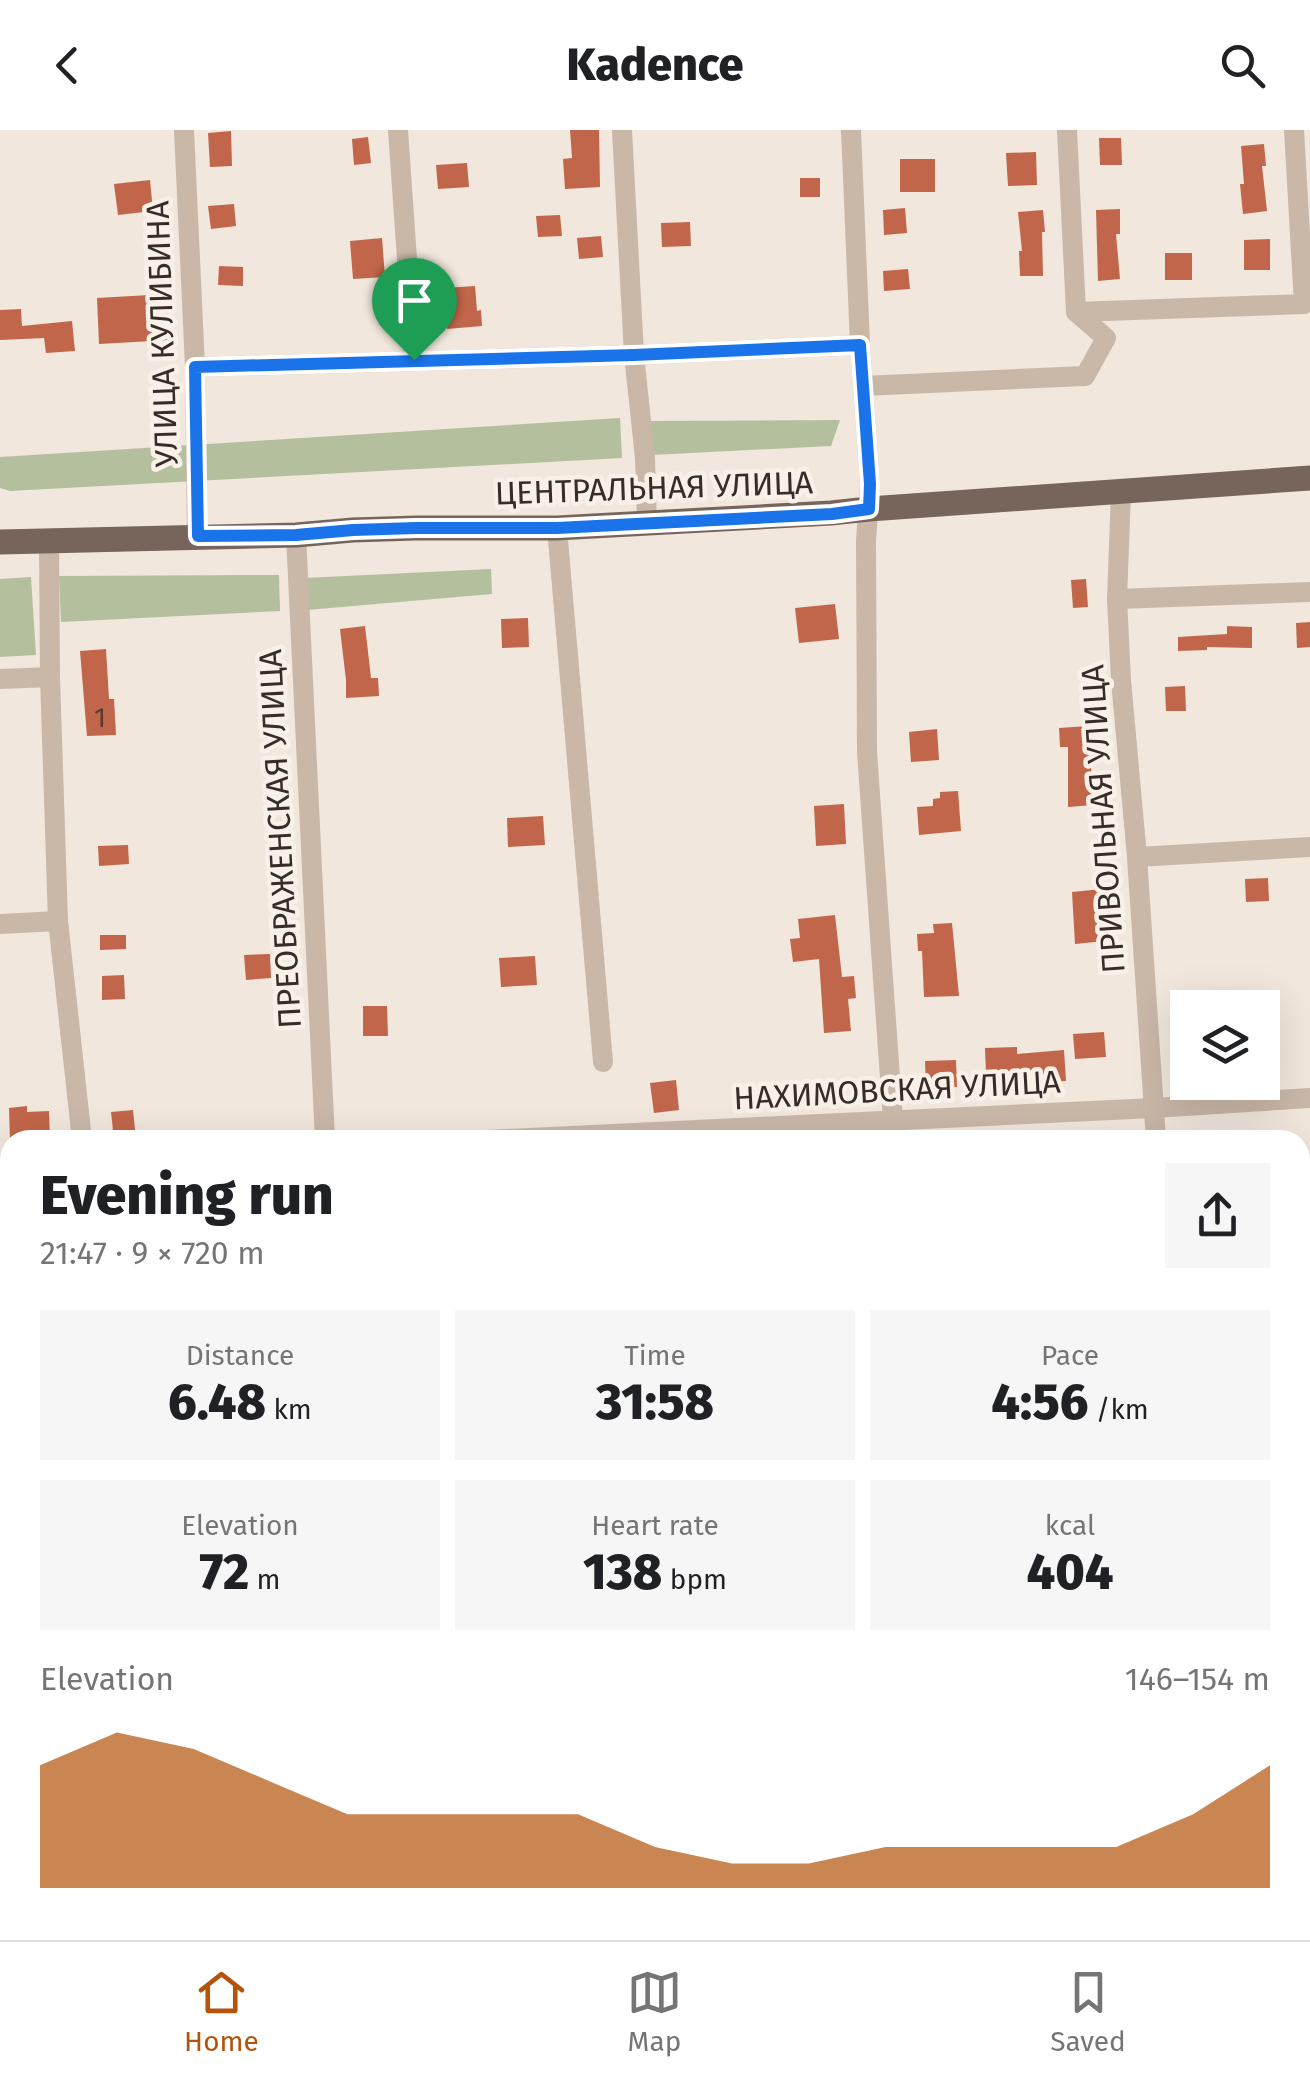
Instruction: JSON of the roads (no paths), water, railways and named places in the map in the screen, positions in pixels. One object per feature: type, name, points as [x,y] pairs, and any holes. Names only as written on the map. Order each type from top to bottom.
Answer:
[{"type":"main road","name":"ЦЕНТРАЛЬНАЯ УЛИЦА","points":[[0,542],[646,524],[1310,478]]},
{"type":"street","name":"УЛИЦА КУЛИБИНА","points":[[184,130],[198,536]]},
{"type":"street","points":[[398,130],[414,360]]},
{"type":"street","points":[[622,130],[634,355],[646,458],[646,524]]},
{"type":"street","points":[[850,130],[870,484],[866,541],[868,752],[893,1120]]},
{"type":"street","points":[[863,386],[1085,376],[1106,338],[1076,312],[1067,130]]},
{"type":"street","points":[[1076,312],[1304,304],[1294,130]]},
{"type":"street","points":[[195,367],[860,345]]},
{"type":"street","name":"ПРИВОЛЬНАЯ УЛИЦА","points":[[1121,492],[1121,680],[1155,1130]]},
{"type":"street","points":[[557,528],[603,1062]]},
{"type":"street","name":"ПРЕОБРАЖЕНСКАЯ УЛИЦА","points":[[296,535],[324,1130]]},
{"type":"street","points":[[49,541],[58,920],[81,1130]]},
{"type":"street","points":[[1118,599],[1310,592]]},
{"type":"street","points":[[0,679],[50,677]]},
{"type":"street","points":[[1136,856],[1310,847]]},
{"type":"street","points":[[0,924],[58,920]]},
{"type":"street","name":"НАХИМОВСКАЯ УЛИЦА","points":[[690,1130],[1310,1098]]}]
